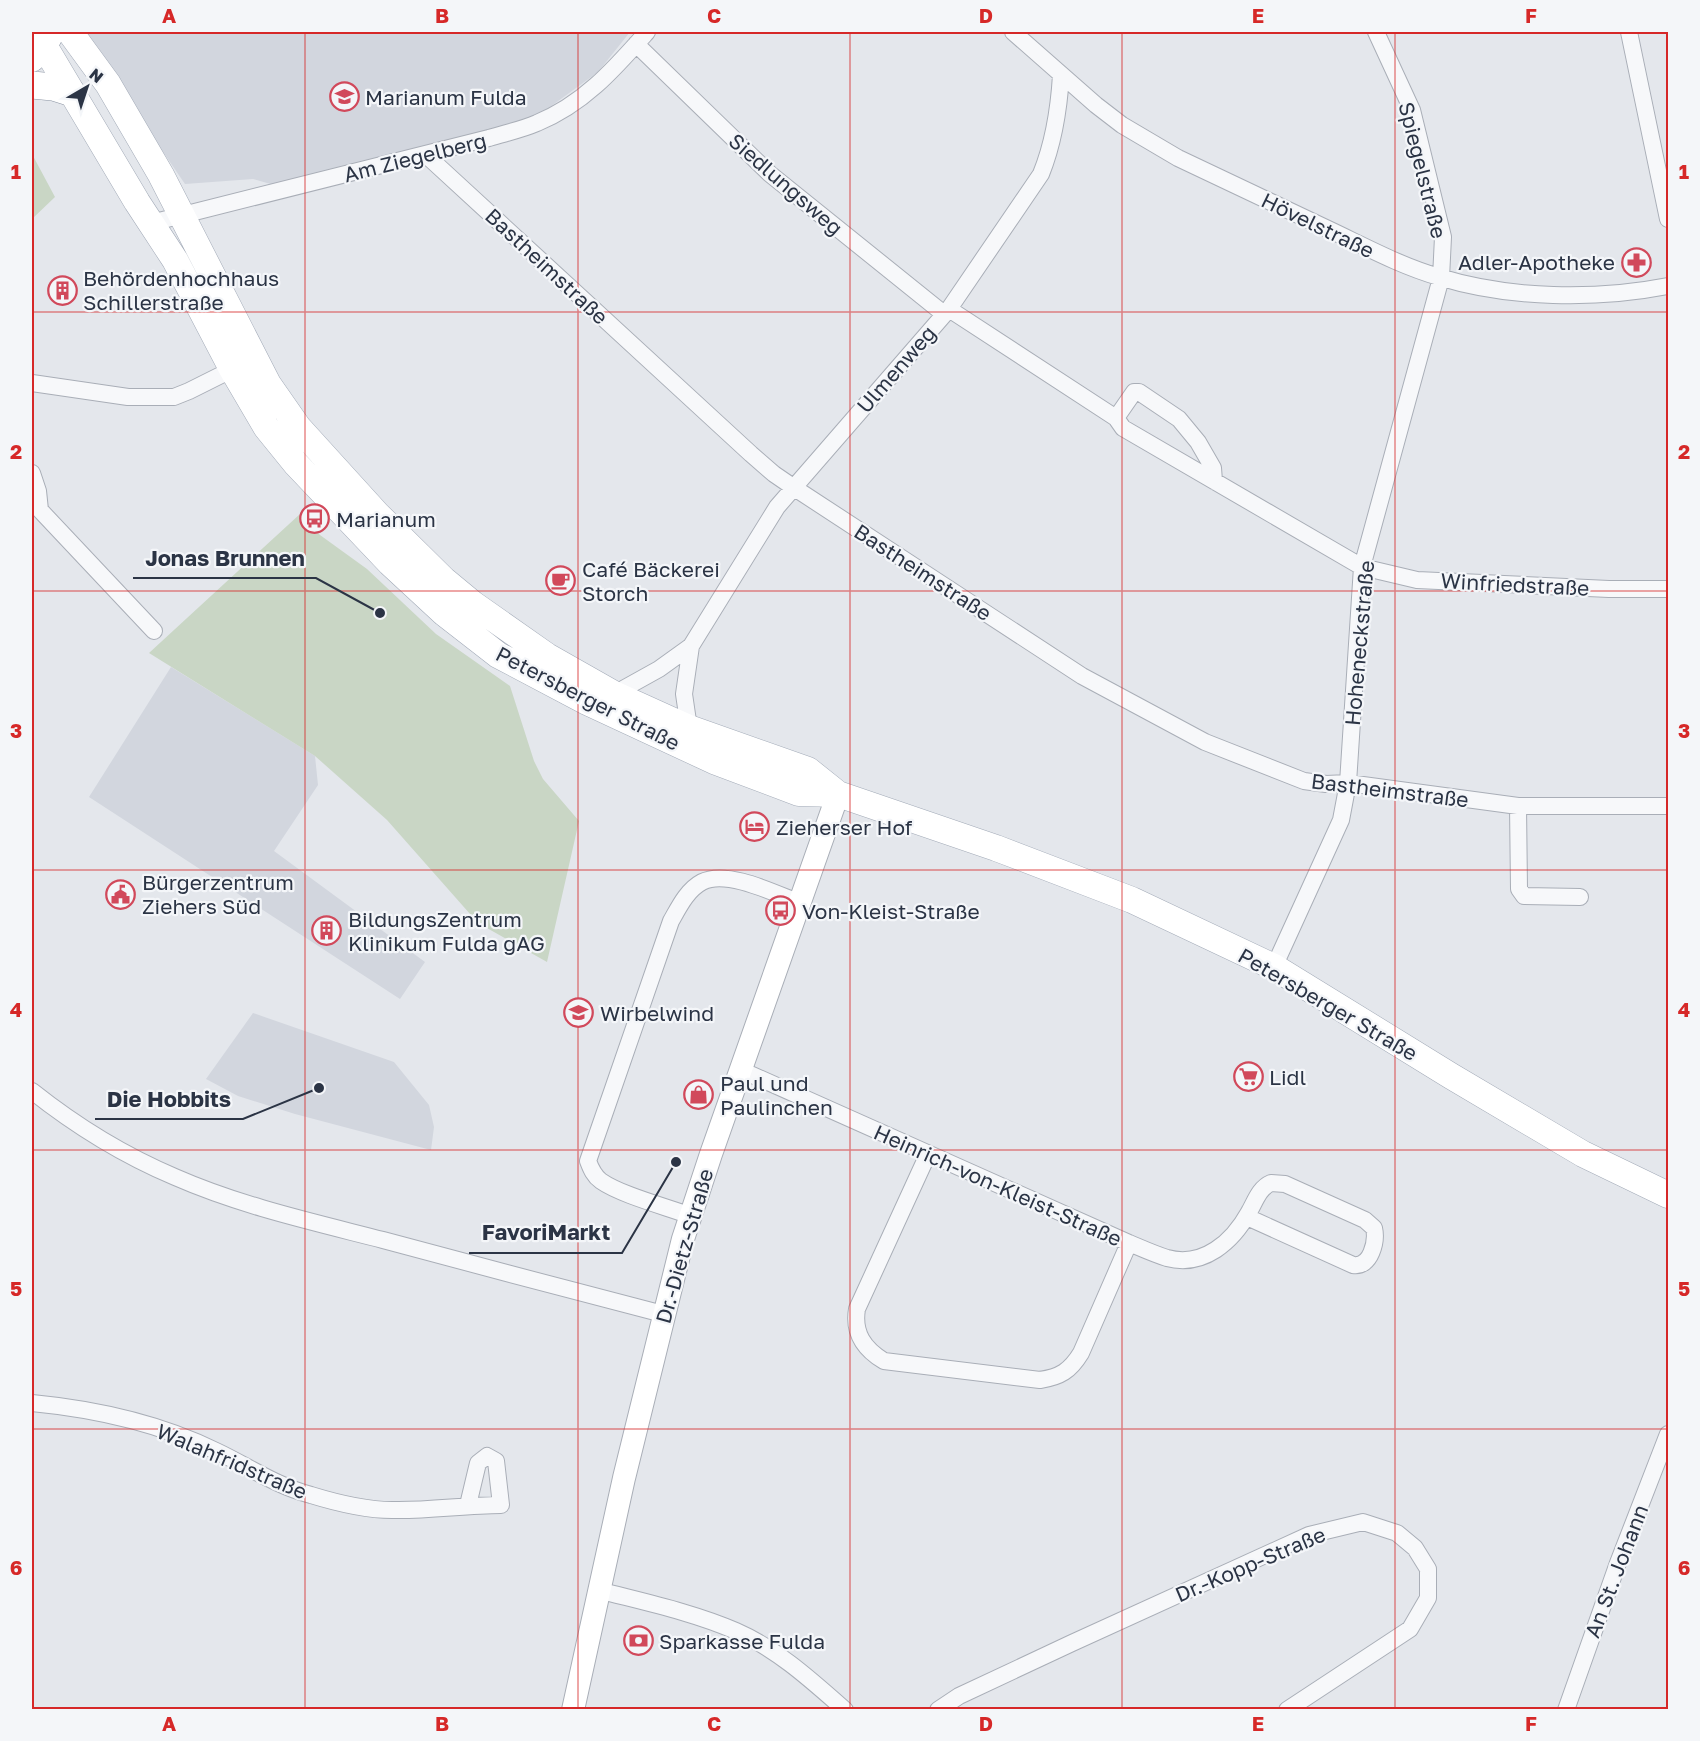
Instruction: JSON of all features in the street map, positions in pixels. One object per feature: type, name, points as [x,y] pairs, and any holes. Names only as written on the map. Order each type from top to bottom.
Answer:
[{"type":"highway","points":[[32,85],[53,87],[72,93]]},
{"type":"main road","name":"Petersberger Straße","points":[[70,32],[108,84],[161,175],[181,216],[243,364],[266,427],[332,503],[417,589],[498,655],[587,702],[714,761],[799,793],[838,794],[996,848],[1132,900],[1274,967],[1583,1154],[1668,1195]]},
{"type":"main road","name":"Petersberger Straße","points":[[41,41],[151,223],[243,364],[268,384],[310,441],[376,514],[444,580],[513,634],[614,694],[689,728],[808,770],[838,794]]},
{"type":"main road","name":"Dr.-Dietz-Straße","points":[[573,1710],[598,1590],[663,1314],[691,1216],[838,794]]},
{"type":"street","name":"Am Ziegelberg","points":[[151,223],[513,132],[559,113],[601,82],[647,32]]},
{"type":"street","name":"Hövelstraße","points":[[1013,32],[1096,105],[1122,124],[1178,158],[1384,256],[1441,278],[1508,291],[1576,296],[1612,294],[1668,286]]},
{"type":"street","name":"Spiegelstraße","points":[[1376,32],[1412,110],[1443,237],[1441,278]]},
{"type":"street","points":[[1629,32],[1668,219]]},
{"type":"street","name":"Siedlungsweg","points":[[636,44],[770,174],[947,311],[1116,418]]},
{"type":"street","name":"Ulmenweg","points":[[614,694],[659,669],[691,646],[777,507],[947,311],[1041,174],[1048,157],[1056,118],[1061,75]]},
{"type":"street","name":"Bastheimstraße","points":[[426,154],[774,474],[1082,676],[1205,742],[1304,781],[1326,784],[1348,783],[1518,806],[1668,806]]},
{"type":"street","name":"Hoheneckstraße","points":[[1274,967],[1341,820],[1348,783],[1362,567],[1441,278]]},
{"type":"street","points":[[32,383],[128,397],[174,397],[189,392],[243,364]]},
{"type":"street","points":[[1116,418],[1131,395],[1138,392],[1179,419],[1198,442],[1213,468],[1214,481]]},
{"type":"street","name":"Winfriedstraße","points":[[1116,418],[1123,428],[1362,567],[1417,580],[1609,589],[1668,589]]},
{"type":"street","points":[[32,473],[38,491],[36,518],[154,631]]},
{"type":"street","name":"Ulmenweg","points":[[689,728],[684,694],[691,646]]},
{"type":"street","points":[[1518,806],[1520,889],[1524,896],[1580,897]]},
{"type":"street","points":[[691,1216],[616,1189],[600,1180],[591,1170],[588,1161],[671,921],[686,896],[702,882],[714,878],[735,880],[800,903]]},
{"type":"street","name":"Heinrich-von-Kleist-Straße","points":[[741,1070],[1129,1243],[1169,1258],[1194,1258],[1225,1245],[1247,1217],[1262,1189],[1271,1183],[1281,1183],[1370,1224],[1376,1234],[1375,1242],[1365,1262],[1360,1266],[1353,1265],[1247,1217]]},
{"type":"street","points":[[32,1091],[108,1144],[143,1163],[197,1186],[341,1230],[663,1314]]},
{"type":"street","points":[[928,1154],[857,1309],[855,1319],[860,1339],[874,1355],[884,1361],[1040,1380],[1062,1376],[1081,1353],[1129,1243]]},
{"type":"street","name":"Walahfridstraße","points":[[32,1403],[75,1407],[146,1424],[216,1450],[265,1478],[289,1488],[350,1505],[391,1510],[468,1505]]},
{"type":"street","name":"An St. Johann","points":[[1566,1710],[1617,1563],[1668,1434]]},
{"type":"street","name":"Dr.-Kopp-Straße","points":[[938,1710],[959,1696],[1309,1535],[1364,1522],[1397,1533],[1415,1548],[1428,1569],[1428,1598],[1410,1629],[1287,1710]]},
{"type":"street","points":[[598,1590],[698,1617],[738,1632],[779,1656],[845,1710]]},
{"type":"shaded area","name":"Marianum Fulda","points":[[77,32],[630,32],[598,72],[539,115],[288,189],[253,179],[185,184],[113,79]]},
{"type":"shaded area","points":[[171,667],[315,756],[318,785],[274,851],[425,962],[400,999],[89,797]]},
{"type":"shaded area","points":[[253,1013],[394,1062],[429,1105],[434,1127],[431,1150],[295,1114],[238,1096],[206,1079]]},
{"type":"green space","points":[[32,154],[55,197],[32,219]]},
{"type":"green space","points":[[300,514],[320,535],[367,569],[436,634],[510,686],[534,761],[543,779],[579,821],[547,962],[478,923],[387,820],[315,756],[149,653]]},
{"type":"place","name":"Marianum Fulda","points":[[344,97]]},
{"type":"place","name":"Adler-Apotheke","points":[[1636,262]]},
{"type":"place","name":"Behördenhochhaus Schillerstraße","points":[[62,290]]},
{"type":"place","name":"Marianum","points":[[315,519]]},
{"type":"place","name":"Café Bäckerei Storch","points":[[561,581]]},
{"type":"place","name":"Jonas Brunnen","points":[[380,613]]},
{"type":"place","name":"Zieherser Hof","points":[[755,827]]},
{"type":"place","name":"Bürgerzentrum Ziehers Süd","points":[[121,894]]},
{"type":"place","name":"Von-Kleist-Straße","points":[[781,911]]},
{"type":"place","name":"BildungsZentrum Klinikum Fulda gAG","points":[[327,931]]},
{"type":"place","name":"Wirbelwind","points":[[579,1013]]},
{"type":"place","name":"Lidl","points":[[1248,1077]]},
{"type":"place","name":"Die Hobbits","points":[[319,1088]]},
{"type":"place","name":"Paul und Paulinchen","points":[[699,1095]]},
{"type":"place","name":"FavoriMarkt","points":[[676,1162]]},
{"type":"place","name":"Sparkasse Fulda","points":[[638,1641]]}]
